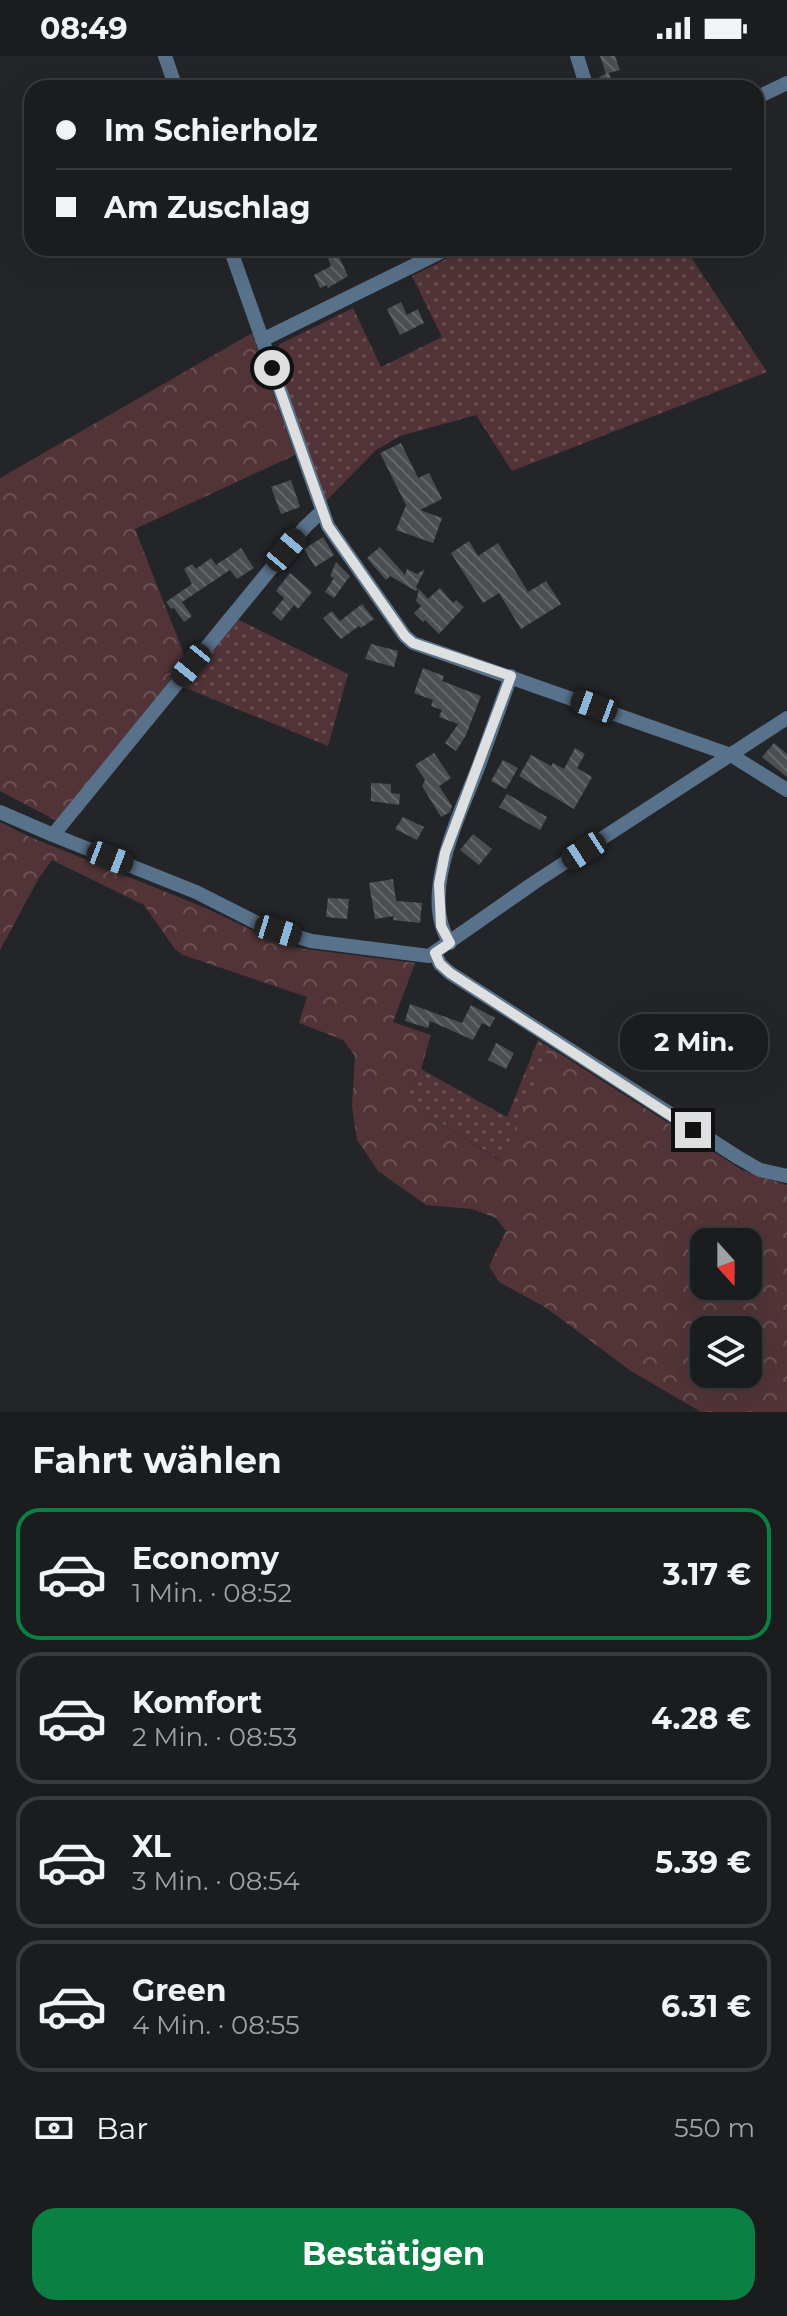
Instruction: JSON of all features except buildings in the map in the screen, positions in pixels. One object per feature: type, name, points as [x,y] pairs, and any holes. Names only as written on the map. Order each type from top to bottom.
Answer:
[{"type":"street","points":[[165,56],[173,80]]},
{"type":"street","points":[[577,56],[584,80]]},
{"type":"street","points":[[764,94],[787,83]]},
{"type":"street","points":[[233,256],[328,526],[405,636],[413,643],[731,755],[787,790]]},
{"type":"street","points":[[262,340],[433,256]]},
{"type":"street","points":[[53,835],[305,527],[322,511]]},
{"type":"street","points":[[450,943],[441,926],[439,884],[445,853],[511,676]]},
{"type":"street","points":[[0,812],[196,892],[263,926],[311,941],[425,957],[787,718]]},
{"type":"street","points":[[435,953],[440,964],[450,973],[693,1130],[760,1170],[787,1176]]},
{"type":"green space","points":[[452,256],[690,256],[767,372],[512,471],[476,415],[400,436],[376,450],[325,502],[273,353],[280,344],[353,308],[381,367],[442,337],[412,276]]},
{"type":"green space","points":[[252,333],[295,455],[135,529],[187,662],[57,821],[0,791],[0,478]]},
{"type":"green space","points":[[225,613],[348,674],[328,746],[171,682]]},
{"type":"green space","points":[[0,822],[298,948],[415,963],[393,1022],[431,1035],[421,1069],[405,1100],[500,1161],[551,1048],[742,1170],[787,1185],[787,1412],[701,1412],[631,1371],[545,1307],[499,1282],[489,1266],[506,1231],[496,1218],[472,1209],[426,1205],[378,1171],[357,1140],[352,1107],[355,1056],[343,1040],[299,1023],[307,997],[183,955],[175,949],[144,905],[52,860],[0,950]]},
{"type":"green space","points":[[538,1040],[551,1048],[501,1161],[405,1100],[421,1069],[507,1117]]},
{"type":"route","points":[[272,368],[328,526],[405,636],[413,643],[511,676],[445,853],[439,884],[441,926],[450,943],[435,953],[440,964],[693,1130]]}]
